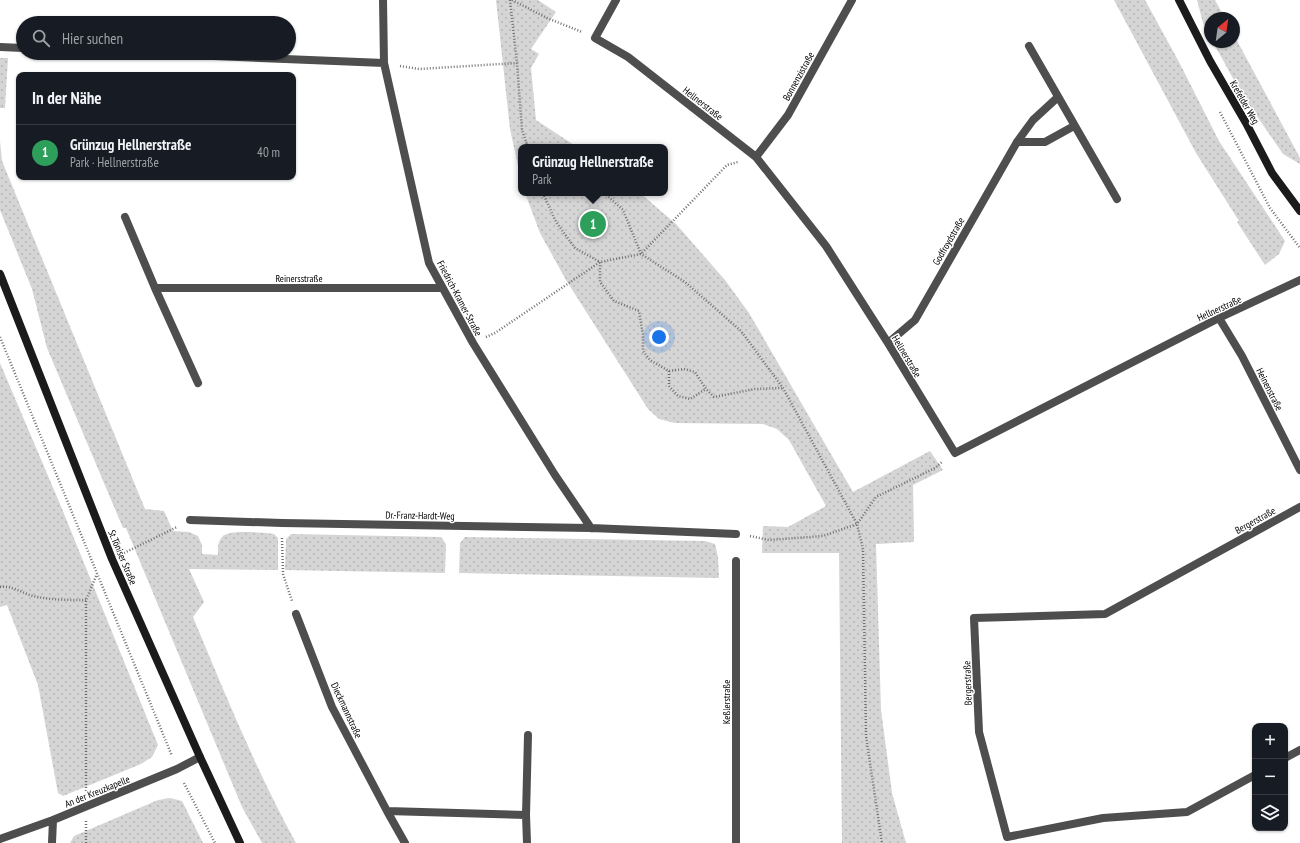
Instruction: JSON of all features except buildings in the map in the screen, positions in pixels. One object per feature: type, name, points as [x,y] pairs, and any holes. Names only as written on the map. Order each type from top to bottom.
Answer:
[{"type":"main road","name":"Krefelder Weg","points":[[1179,0],[1210,61],[1246,123],[1272,173],[1300,211]]},
{"type":"main road","name":"St.Töniser Straße","points":[[0,274],[112,559],[240,843]]},
{"type":"street","name":"Friedrich-Kramer-Straße","points":[[383,0],[384,63],[429,263],[473,343],[555,476],[591,528]]},
{"type":"street","points":[[595,38],[616,0]]},
{"type":"street","name":"Bonnenzistraße","points":[[756,157],[788,115],[852,0]]},
{"type":"street","name":"Hellnerstraße","points":[[595,38],[628,57],[756,157],[826,246],[888,343],[955,453],[1219,318],[1300,280]]},
{"type":"street","points":[[1029,46],[1116,199]]},
{"type":"street","points":[[0,47],[16,48]]},
{"type":"street","points":[[296,59],[384,63]]},
{"type":"street","name":"Godfroydstraße","points":[[888,343],[915,320],[1017,142],[1033,120],[1058,97]]},
{"type":"street","points":[[1017,142],[1045,142],[1074,126]]},
{"type":"street","points":[[125,217],[198,383]]},
{"type":"street","name":"Reinersstraße","points":[[155,288],[442,288]]},
{"type":"street","name":"Heinenstraße","points":[[1219,318],[1242,356],[1300,470]]},
{"type":"street","name":"Bergerstraße","points":[[1252,777],[1187,812],[1103,818],[1007,837],[979,732],[974,618],[1105,614],[1300,507]]},
{"type":"street","name":"Dr.-Franz-Hardt-Weg","points":[[190,520],[591,528],[736,534]]},
{"type":"street","name":"Keßlerstraße","points":[[736,561],[736,843]]},
{"type":"street","name":"Dieckmannstraße","points":[[296,614],[332,707],[405,843]]},
{"type":"street","points":[[527,843],[526,815],[528,736]]},
{"type":"street","points":[[1288,756],[1300,750]]},
{"type":"street","name":"An der Kreuzkapelle","points":[[0,839],[53,820],[177,769],[200,757]]},
{"type":"street","points":[[387,811],[526,815]]},
{"type":"street","points":[[52,843],[53,820]]},
{"type":"path","points":[[511,0],[547,18],[595,38]]},
{"type":"path","points":[[511,0],[522,130],[527,144]]},
{"type":"path","points":[[384,63],[419,69],[517,63]]},
{"type":"path","points":[[1217,106],[1270,208],[1300,248]]},
{"type":"path","points":[[473,343],[495,333],[600,262],[641,254],[727,165],[756,157]]},
{"type":"path","points":[[544,196],[556,222],[575,248],[600,262]]},
{"type":"path","points":[[607,196],[623,210],[641,254],[685,282],[741,331],[783,388],[857,524],[863,550],[866,736],[882,843]]},
{"type":"path","points":[[600,262],[600,282],[614,301],[640,311],[644,335],[643,351],[650,360],[669,371],[684,368],[695,372],[706,389],[714,397],[754,389],[783,388]]},
{"type":"path","points":[[0,336],[177,769],[215,843]]},
{"type":"path","points":[[669,371],[669,386],[678,396],[690,399],[706,389]]},
{"type":"path","points":[[736,534],[769,540],[823,536],[857,524],[876,497],[935,468],[955,453]]},
{"type":"path","points":[[87,805],[85,780],[86,600],[98,573],[112,559],[190,520]]},
{"type":"path","points":[[282,523],[283,574],[296,614]]},
{"type":"path","points":[[0,587],[5,586],[33,596],[86,600]]},
{"type":"shaded area","points":[[496,0],[538,0],[556,12],[531,49],[539,54],[531,68],[536,120],[572,144],[518,144],[518,166],[510,129]]},
{"type":"shaded area","points":[[1114,0],[1145,0],[1179,62],[1219,141],[1285,241],[1279,254],[1265,265],[1237,222],[1239,221],[1196,153]]},
{"type":"shaded area","points":[[1197,0],[1215,0],[1222,12],[1204,12],[1204,25]]},
{"type":"shaded area","points":[[1240,46],[1300,158],[1300,164],[1283,154],[1241,93],[1216,48],[1240,48]]},
{"type":"shaded area","points":[[0,58],[8,58],[5,108],[0,108]]},
{"type":"shaded area","points":[[0,141],[2,161],[145,509],[164,511],[173,531],[189,532],[198,536],[202,545],[202,554],[218,555],[220,539],[232,533],[246,532],[274,534],[278,538],[278,570],[189,569],[204,602],[193,617],[254,760],[296,843],[262,843],[242,807],[126,528],[123,528],[47,348],[32,289],[0,210]]},
{"type":"shaded area","points":[[526,196],[643,196],[676,224],[725,280],[749,313],[853,492],[930,451],[943,470],[913,485],[914,542],[876,544],[881,710],[892,793],[906,843],[842,843],[839,553],[762,553],[763,526],[788,527],[826,506],[789,440],[777,429],[763,424],[675,423],[659,419],[648,409],[566,280],[540,233]]},
{"type":"shaded area","points":[[0,363],[60,504],[158,745],[152,757],[141,764],[63,796],[58,793],[38,685],[7,605],[0,607]]},
{"type":"shaded area","points":[[291,534],[441,537],[446,544],[445,573],[285,570],[286,539]]},
{"type":"shaded area","points":[[465,537],[705,541],[715,544],[718,557],[719,578],[459,573],[460,543]]},
{"type":"shaded area","points":[[170,798],[182,801],[203,843],[70,843],[74,836],[158,800]]},
{"type":"place","name":"Grünzug Hellnerstraße","points":[[593,224]]}]
